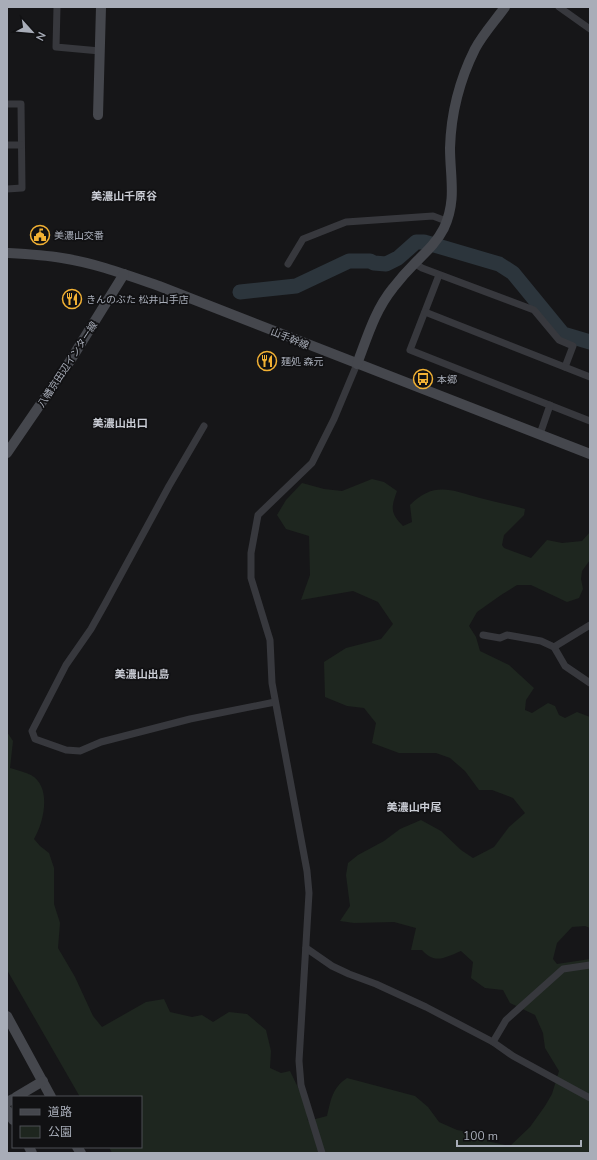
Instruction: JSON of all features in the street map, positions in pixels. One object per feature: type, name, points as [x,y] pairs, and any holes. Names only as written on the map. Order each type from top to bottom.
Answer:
[{"type":"main road","points":[[98,115],[101,7]]},
{"type":"main road","points":[[357,364],[379,309],[392,289],[414,263],[431,248],[439,237],[446,221],[453,194],[450,147],[455,109],[462,80],[476,48],[505,7]]},
{"type":"main road","name":"山手幹線","points":[[7,253],[60,258],[124,274],[159,286],[590,454]]},
{"type":"main road","name":"八幡京田辺インター線","points":[[7,453],[70,361],[124,274]]},
{"type":"main road","points":[[7,1016],[50,1096]]},
{"type":"main road","points":[[18,1096],[43,1081]]},
{"type":"street","points":[[57,7],[56,47],[100,51]]},
{"type":"street","points":[[559,7],[590,29]]},
{"type":"street","points":[[7,104],[21,104],[22,188],[7,189]]},
{"type":"street","points":[[7,145],[21,145]]},
{"type":"street","points":[[288,264],[303,238],[346,222],[432,216],[446,221]]},
{"type":"street","points":[[414,263],[422,268],[534,310],[560,340],[573,346],[565,367]]},
{"type":"street","points":[[440,275],[410,350],[590,421]]},
{"type":"street","points":[[425,312],[590,377]]},
{"type":"street","points":[[322,1153],[302,1085],[299,1061],[309,893],[307,871],[275,702],[272,683],[270,640],[251,578],[251,553],[258,514],[312,463],[334,419],[357,364]]},
{"type":"street","points":[[540,434],[550,405]]},
{"type":"street","points":[[204,426],[169,486],[91,629],[66,666],[32,731],[36,738],[66,750],[80,751],[101,742],[183,721],[275,702]]},
{"type":"street","points":[[554,647],[590,625]]},
{"type":"street","points":[[484,635],[500,638],[507,635],[541,641],[554,647],[565,666],[588,679]]},
{"type":"street","points":[[306,948],[332,966],[426,1007],[493,1042],[513,1056],[590,1098]]},
{"type":"street","points":[[493,1042],[506,1020],[563,969],[590,965]]},
{"type":"green space","points":[[372,479],[384,482],[397,491],[393,510],[394,514],[403,526],[412,522],[410,505],[419,497],[435,490],[451,490],[525,509],[524,515],[504,535],[502,545],[504,548],[531,558],[547,540],[562,543],[582,541],[590,532],[590,560],[582,571],[581,579],[583,589],[579,598],[567,602],[531,585],[517,585],[477,612],[469,626],[476,637],[480,651],[509,665],[534,688],[526,700],[525,710],[532,713],[548,703],[555,706],[559,715],[565,718],[577,712],[590,717],[590,928],[585,926],[572,927],[557,943],[553,959],[557,964],[590,959],[590,1153],[112,1153],[110,1148],[142,1148],[142,1096],[79,1096],[7,970],[7,732],[13,741],[10,768],[31,775],[38,780],[44,796],[41,824],[34,839],[49,853],[54,868],[54,904],[60,923],[58,948],[75,977],[93,1016],[102,1027],[146,1002],[164,999],[170,1012],[192,1017],[202,1015],[213,1022],[229,1012],[247,1014],[266,1030],[271,1051],[270,1068],[281,1073],[290,1071],[305,1102],[308,1121],[327,1116],[335,1090],[347,1078],[415,1096],[428,1107],[439,1122],[457,1130],[473,1133],[491,1142],[510,1146],[530,1127],[545,1106],[552,1094],[559,1071],[545,1048],[543,1033],[535,1015],[510,1003],[503,990],[485,988],[471,978],[473,962],[461,951],[445,957],[436,958],[427,955],[422,950],[411,950],[416,928],[394,922],[354,923],[340,921],[350,906],[346,875],[348,863],[358,855],[384,841],[400,829],[421,820],[441,831],[461,850],[473,858],[494,847],[509,827],[525,813],[513,798],[492,790],[479,790],[465,771],[450,758],[436,753],[399,753],[372,743],[376,723],[364,708],[347,706],[325,697],[324,662],[346,648],[381,639],[393,624],[378,602],[353,591],[301,600],[310,575],[309,536],[286,529],[277,515],[286,500],[302,483],[324,489],[342,491]]},
{"type":"waterway","points":[[240,292],[296,286],[349,261],[370,261],[374,263],[386,264],[398,258],[416,242],[424,242],[499,264],[513,273],[563,334],[590,342]]},
{"type":"place","name":"美濃山交番","points":[[40,235]]},
{"type":"place","name":"きんのぶた 松井山手店","points":[[72,299]]},
{"type":"place","name":"麺処 森元","points":[[267,361]]},
{"type":"place","name":"本郷","points":[[423,379]]},
{"type":"district","name":"美濃山千原谷","points":[[124,196]]},
{"type":"district","name":"美濃山出口","points":[[120,423]]},
{"type":"district","name":"美濃山出島","points":[[142,674]]},
{"type":"district","name":"美濃山中尾","points":[[414,807]]}]
